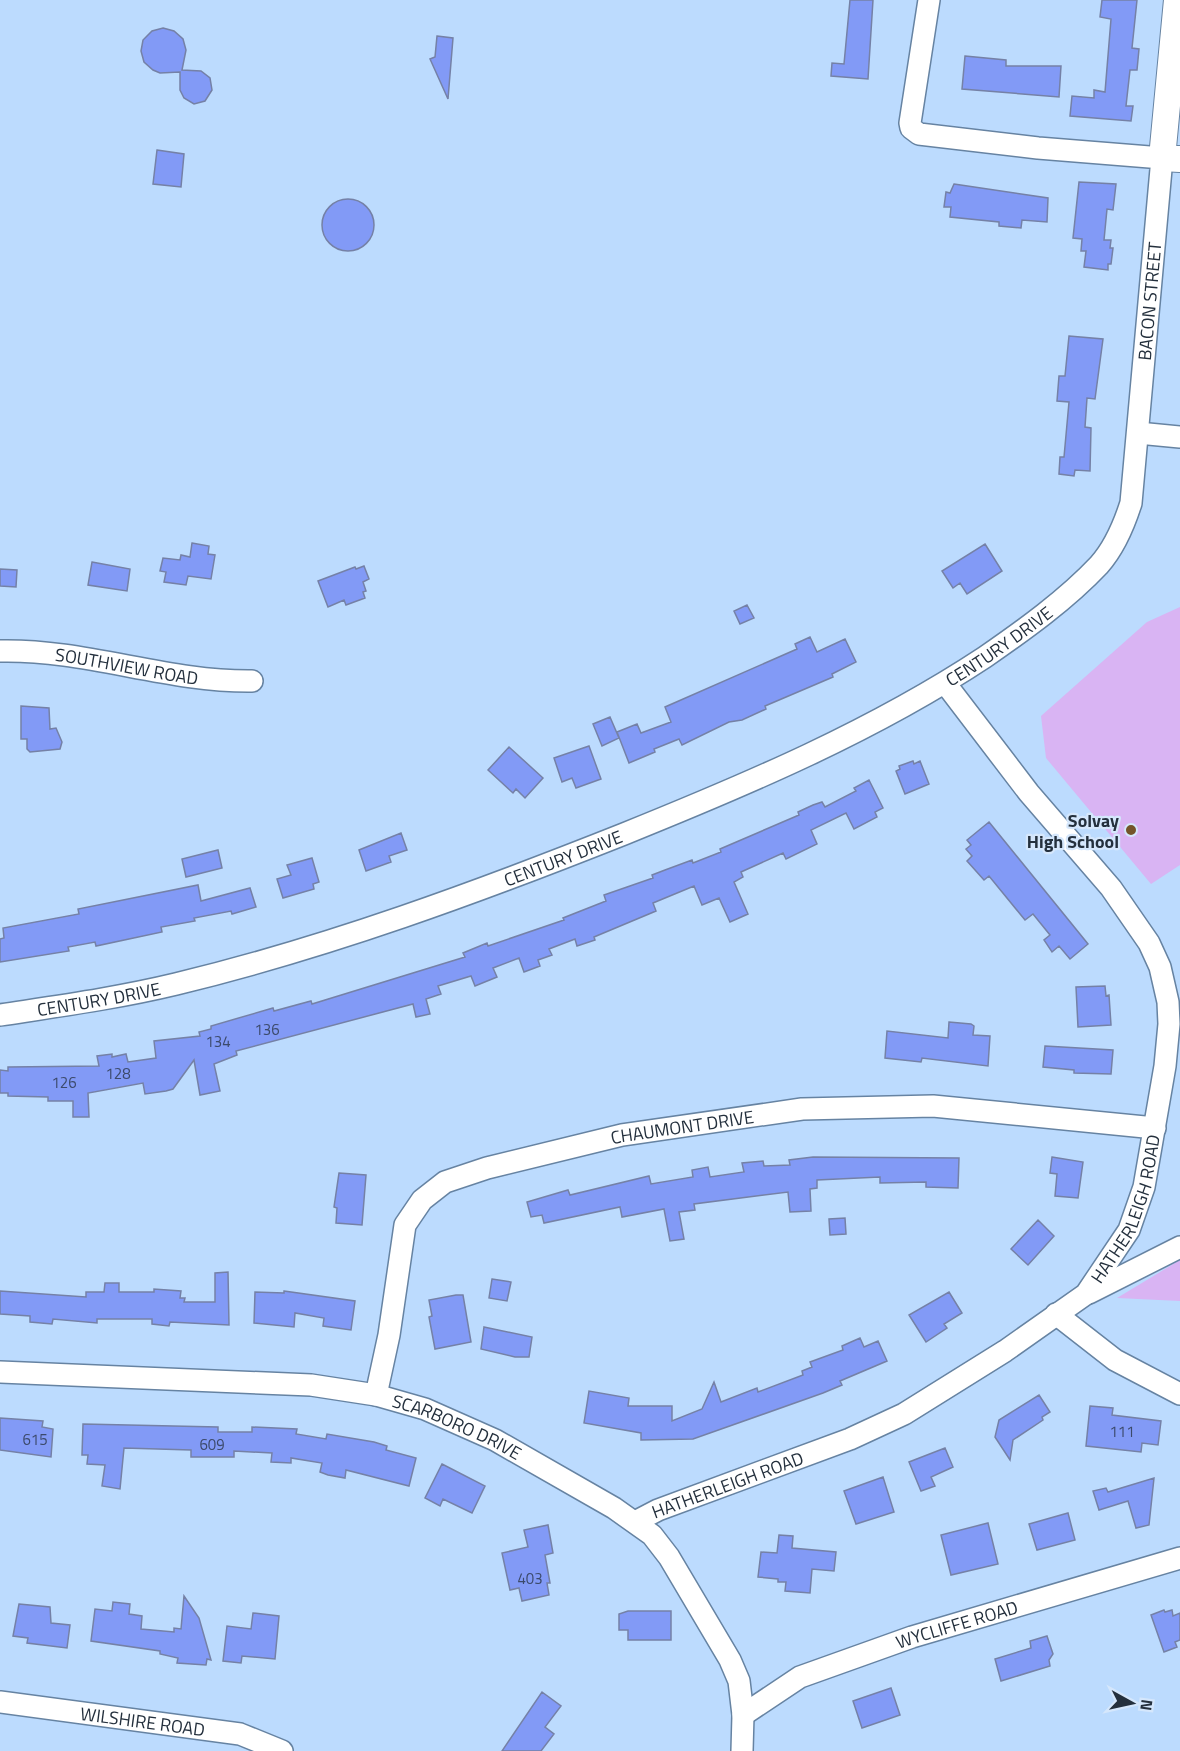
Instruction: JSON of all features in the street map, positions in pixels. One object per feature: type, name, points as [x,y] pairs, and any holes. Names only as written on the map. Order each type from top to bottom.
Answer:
[{"type":"street","points":[[929,0],[911,128],[919,134],[1038,148],[1171,158]]},
{"type":"street","name":"BACON STREET","points":[[1078,585],[1101,563],[1122,530],[1131,503],[1171,158],[1177,0]]},
{"type":"street","points":[[1138,433],[1180,437]]},
{"type":"street","name":"CENTURY DRIVE","points":[[0,1015],[102,1000],[178,983],[409,916],[644,826],[787,765],[945,683],[1019,634],[1078,585]]},
{"type":"street","name":"SOUTHVIEW ROAD","points":[[0,651],[27,650],[88,657],[175,676],[252,681]]},
{"type":"street","name":"HATHERLEIGH ROAD","points":[[635,1522],[657,1510],[850,1439],[904,1414],[1005,1352],[1086,1294],[1129,1230],[1144,1187],[1165,1066],[1168,1002],[1160,967],[1149,943],[1111,888],[1029,793],[945,683]]},
{"type":"street","name":"CHAUMONT DRIVE","points":[[376,1395],[389,1335],[405,1225],[422,1200],[445,1182],[487,1168],[622,1135],[802,1109],[933,1106],[1155,1128]]},
{"type":"street","points":[[1086,1294],[1180,1247]]},
{"type":"street","points":[[1056,1314],[1115,1360],[1180,1394]]},
{"type":"street","name":"SCARBORO DRIVE","points":[[0,1372],[311,1385],[376,1395],[425,1409],[495,1440],[635,1522],[652,1535],[669,1557],[730,1660],[738,1682],[743,1715],[742,1751]]},
{"type":"street","name":"WYCLIFFE ROAD","points":[[743,1715],[792,1682],[822,1669],[912,1637],[1180,1558]]},
{"type":"street","name":"WILSHIRE ROAD","points":[[0,1702],[240,1734],[282,1751]]},
{"type":"shaded area","points":[[1180,607],[1180,865],[1151,884],[1046,758],[1041,716],[1147,622]]},
{"type":"shaded area","points":[[1180,1260],[1180,1301],[1117,1298]]},
{"type":"building","points":[[850,0],[873,0],[868,79],[831,76],[832,63],[844,64]]},
{"type":"building","points":[[1102,0],[1137,0],[1132,48],[1139,49],[1137,70],[1130,70],[1126,106],[1133,106],[1131,121],[1070,116],[1072,96],[1094,98],[1094,90],[1105,92],[1111,19],[1100,17]]},
{"type":"building","points":[[163,28],[174,31],[183,39],[186,50],[182,70],[201,71],[210,78],[212,90],[205,101],[194,104],[184,98],[180,90],[180,72],[160,73],[144,62],[141,51],[143,40],[152,31]]},
{"type":"building","points":[[437,36],[453,38],[448,99],[430,59],[435,57]]},
{"type":"building","points":[[965,56],[1006,60],[1006,66],[1061,66],[1059,97],[962,89]]},
{"type":"building","points":[[157,150],[184,154],[181,187],[153,184]]},
{"type":"building","points":[[1079,182],[1116,184],[1113,210],[1107,209],[1104,240],[1111,240],[1110,248],[1113,248],[1108,270],[1084,267],[1086,251],[1081,251],[1082,239],[1073,238]]},
{"type":"building","points":[[954,184],[1048,198],[1047,222],[1022,220],[1021,228],[999,226],[999,222],[950,217],[951,207],[944,207],[946,192],[950,193]]},
{"type":"building","points":[[348,199],[362,203],[370,211],[374,225],[370,239],[362,247],[348,251],[334,247],[326,239],[322,225],[326,211],[334,203]]},
{"type":"building","points":[[1069,336],[1103,339],[1095,399],[1087,398],[1085,427],[1091,428],[1090,471],[1075,470],[1074,476],[1059,474],[1060,457],[1064,457],[1069,402],[1057,401],[1059,376],[1065,376]]},
{"type":"building","points":[[192,543],[209,546],[208,554],[215,555],[211,579],[188,576],[186,585],[164,582],[166,572],[160,571],[163,558],[180,560],[181,555],[190,557]]},
{"type":"building","points":[[985,544],[1002,571],[967,594],[960,583],[953,588],[942,571]]},
{"type":"building","points":[[92,562],[130,569],[127,591],[88,585]]},
{"type":"building","points":[[364,566],[369,579],[363,582],[366,591],[363,592],[365,598],[346,605],[344,600],[328,607],[318,581],[355,567],[356,569]]},
{"type":"building","points":[[0,569],[17,570],[16,587],[0,586]]},
{"type":"building","points":[[747,605],[754,618],[740,624],[734,611]]},
{"type":"building","points":[[810,637],[817,652],[845,639],[856,662],[832,674],[833,677],[765,706],[766,709],[742,720],[729,722],[682,745],[679,739],[654,749],[655,752],[629,763],[617,732],[637,724],[641,733],[671,722],[665,707],[797,649],[795,644]]},
{"type":"building","points":[[21,706],[49,708],[50,729],[56,728],[62,742],[60,749],[30,752],[27,749],[27,739],[21,739]]},
{"type":"building","points":[[610,717],[619,738],[602,746],[593,724]]},
{"type":"building","points":[[589,746],[601,779],[576,788],[572,778],[562,782],[554,758]]},
{"type":"building","points":[[509,747],[543,778],[525,798],[516,789],[513,793],[488,770]]},
{"type":"building","points":[[913,761],[914,764],[920,761],[929,784],[905,794],[896,771],[900,769],[899,766]]},
{"type":"building","points":[[869,780],[883,808],[875,812],[877,817],[854,829],[846,813],[811,830],[817,844],[786,859],[783,853],[741,872],[743,877],[734,882],[748,914],[730,922],[719,898],[702,905],[694,886],[653,903],[656,911],[594,937],[595,940],[577,946],[575,939],[549,949],[552,955],[538,960],[540,966],[524,972],[519,958],[493,968],[497,977],[475,986],[471,976],[438,986],[441,994],[426,999],[430,1014],[416,1017],[413,1004],[236,1051],[237,1055],[214,1064],[220,1091],[200,1095],[194,1060],[173,1089],[145,1094],[143,1083],[88,1093],[89,1117],[73,1117],[73,1101],[48,1101],[48,1097],[8,1096],[8,1093],[0,1093],[0,1070],[8,1071],[8,1067],[99,1066],[97,1056],[112,1054],[112,1057],[126,1054],[128,1062],[156,1058],[154,1041],[200,1036],[199,1032],[211,1029],[211,1026],[273,1008],[274,1011],[311,1001],[312,1004],[465,957],[463,953],[487,943],[488,946],[564,920],[563,918],[606,901],[604,895],[653,878],[652,875],[721,852],[720,849],[799,815],[798,812],[813,805],[822,802],[825,807],[856,791],[854,788]]},
{"type":"building","points":[[989,822],[1088,944],[1070,959],[1059,946],[1052,952],[1044,940],[1050,935],[1033,914],[1025,920],[989,876],[984,880],[967,861],[972,856],[966,849],[971,845],[967,840]]},
{"type":"building","points":[[401,833],[407,850],[389,856],[391,862],[366,871],[359,850]]},
{"type":"building","points":[[218,850],[222,868],[186,877],[182,859]]},
{"type":"building","points":[[312,858],[319,882],[313,884],[314,889],[283,898],[277,879],[291,875],[287,865]]},
{"type":"building","points":[[198,885],[201,901],[250,888],[256,907],[232,914],[231,911],[194,918],[195,921],[161,927],[162,932],[96,946],[95,942],[68,947],[69,951],[0,962],[0,939],[4,938],[3,928],[79,914],[78,909]]},
{"type":"building","points":[[1105,986],[1106,996],[1109,995],[1111,1025],[1078,1027],[1076,987]]},
{"type":"building","points":[[949,1022],[971,1024],[974,1026],[973,1035],[990,1036],[988,1066],[922,1058],[921,1062],[885,1058],[887,1031],[948,1038]]},
{"type":"building","points":[[1045,1046],[1113,1050],[1111,1074],[1074,1073],[1074,1070],[1043,1067]]},
{"type":"building","points":[[813,1157],[959,1158],[958,1188],[926,1187],[926,1182],[880,1183],[880,1177],[817,1180],[817,1188],[810,1189],[811,1211],[790,1212],[788,1192],[694,1204],[695,1210],[679,1212],[684,1239],[670,1241],[664,1209],[622,1217],[620,1207],[544,1223],[542,1215],[531,1217],[527,1202],[568,1190],[570,1195],[649,1176],[651,1184],[693,1177],[692,1170],[708,1167],[710,1177],[744,1172],[742,1163],[763,1161],[764,1166],[790,1165],[789,1160]]},
{"type":"building","points":[[1052,1157],[1083,1162],[1078,1198],[1055,1196],[1057,1174],[1050,1173]]},
{"type":"building","points":[[339,1173],[366,1175],[362,1225],[336,1223],[337,1208],[334,1207]]},
{"type":"building","points":[[845,1218],[846,1234],[830,1235],[829,1219]]},
{"type":"building","points":[[1038,1220],[1054,1236],[1028,1265],[1011,1249]]},
{"type":"building","points":[[228,1272],[229,1325],[170,1322],[169,1326],[152,1324],[152,1319],[97,1319],[97,1323],[53,1319],[52,1324],[30,1322],[30,1316],[0,1314],[0,1291],[86,1297],[86,1292],[104,1292],[105,1283],[119,1283],[119,1292],[154,1292],[154,1289],[181,1291],[180,1298],[185,1298],[184,1302],[215,1302],[215,1273]]},
{"type":"building","points":[[492,1279],[511,1282],[507,1301],[489,1298]]},
{"type":"building","points":[[284,1291],[355,1301],[351,1330],[323,1326],[324,1318],[295,1313],[294,1327],[254,1323],[255,1292],[284,1293]]},
{"type":"building","points":[[949,1292],[962,1313],[944,1324],[947,1328],[926,1342],[909,1315]]},
{"type":"building","points":[[463,1295],[471,1342],[435,1349],[429,1317],[432,1316],[429,1300]]},
{"type":"building","points":[[484,1327],[532,1337],[529,1357],[515,1357],[481,1349]]},
{"type":"building","points":[[860,1338],[864,1347],[878,1341],[887,1361],[840,1381],[842,1385],[823,1393],[693,1439],[641,1440],[641,1433],[584,1423],[589,1391],[629,1398],[628,1406],[672,1406],[672,1421],[702,1409],[714,1382],[721,1402],[757,1388],[758,1392],[803,1375],[802,1371],[812,1367],[810,1362],[843,1350],[842,1346]]},
{"type":"building","points":[[1039,1395],[1050,1412],[1042,1417],[1043,1420],[1013,1440],[1010,1460],[995,1437],[999,1420]]},
{"type":"building","points":[[1090,1406],[1113,1408],[1112,1415],[1161,1421],[1158,1445],[1142,1443],[1141,1452],[1086,1446]]},
{"type":"building","points":[[0,1418],[43,1421],[42,1427],[53,1429],[51,1457],[0,1450]]},
{"type":"building","points":[[83,1424],[218,1427],[218,1432],[252,1432],[252,1427],[297,1429],[296,1434],[326,1439],[327,1434],[374,1442],[387,1446],[386,1450],[416,1458],[409,1486],[346,1470],[345,1478],[328,1475],[320,1472],[322,1463],[291,1458],[291,1463],[271,1462],[272,1453],[234,1451],[234,1457],[191,1457],[191,1450],[124,1448],[120,1489],[102,1486],[105,1465],[87,1464],[88,1455],[82,1455]]},
{"type":"building","points":[[945,1448],[953,1467],[931,1477],[935,1486],[921,1491],[909,1462]]},
{"type":"building","points":[[442,1464],[485,1486],[472,1513],[443,1499],[440,1506],[425,1498]]},
{"type":"building","points":[[883,1477],[894,1512],[856,1524],[844,1491]]},
{"type":"building","points":[[1154,1478],[1149,1525],[1136,1528],[1128,1501],[1099,1510],[1093,1491],[1106,1488],[1108,1492]]},
{"type":"building","points":[[1068,1513],[1075,1540],[1037,1550],[1029,1524]]},
{"type":"building","points":[[988,1523],[998,1564],[951,1575],[941,1535]]},
{"type":"building","points":[[548,1525],[553,1553],[545,1555],[550,1583],[547,1583],[549,1595],[522,1601],[519,1588],[510,1590],[502,1553],[528,1547],[524,1530]]},
{"type":"building","points":[[779,1535],[793,1536],[792,1548],[836,1552],[834,1571],[812,1569],[810,1593],[785,1591],[786,1582],[758,1577],[761,1552],[777,1553]]},
{"type":"building","points":[[184,1596],[199,1618],[211,1660],[207,1659],[206,1665],[177,1663],[178,1658],[160,1654],[160,1651],[91,1641],[95,1609],[112,1611],[113,1602],[130,1604],[129,1614],[142,1616],[141,1629],[174,1632],[174,1628],[181,1629]]},
{"type":"building","points":[[19,1604],[50,1607],[51,1623],[70,1625],[67,1648],[27,1643],[28,1638],[13,1636]]},
{"type":"building","points":[[1164,1610],[1165,1612],[1172,1610],[1173,1616],[1180,1613],[1180,1640],[1175,1642],[1177,1647],[1164,1652],[1151,1615]]},
{"type":"building","points":[[628,1611],[671,1611],[671,1640],[628,1640],[628,1630],[619,1630],[619,1614]]},
{"type":"building","points":[[253,1613],[279,1616],[275,1659],[242,1656],[241,1663],[223,1661],[227,1626],[251,1629]]},
{"type":"building","points":[[1047,1636],[1053,1654],[1049,1660],[1050,1666],[1001,1681],[995,1659],[1031,1648],[1030,1641]]},
{"type":"building","points":[[891,1688],[900,1715],[862,1728],[853,1701]]},
{"type":"building","points":[[542,1692],[561,1706],[545,1727],[554,1734],[541,1751],[502,1751]]},
{"type":"place","name":"Solvay High School","points":[[1131,830]]}]
